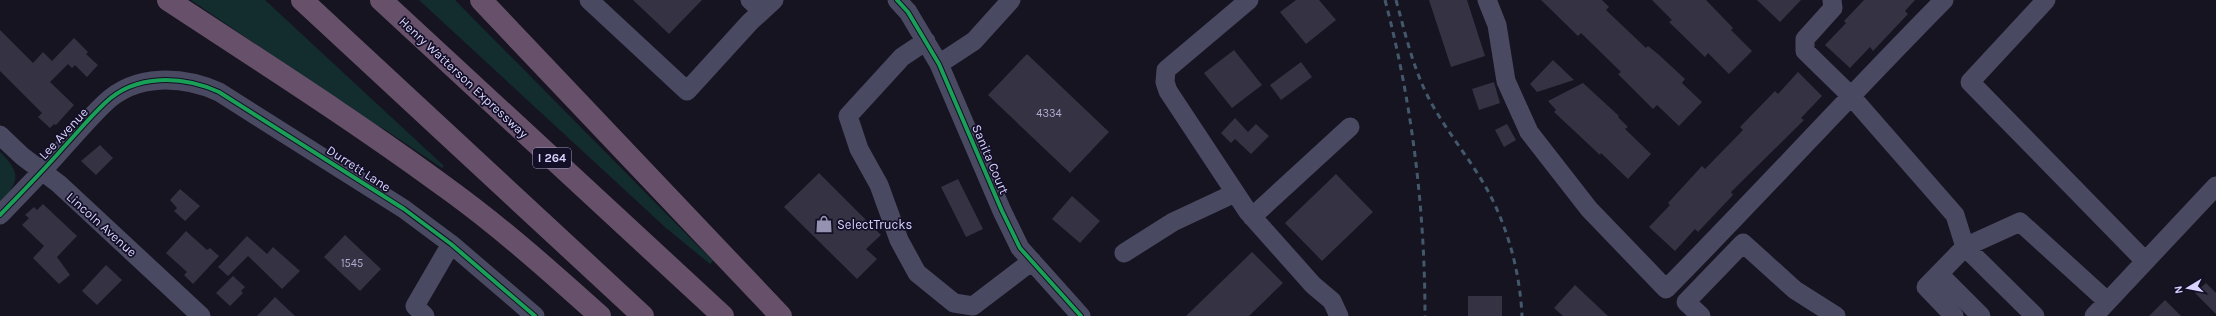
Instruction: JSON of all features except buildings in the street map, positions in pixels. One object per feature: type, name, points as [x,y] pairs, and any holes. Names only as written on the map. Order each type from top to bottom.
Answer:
[{"type":"highway","points":[[168,0],[341,114],[452,192],[517,242],[600,316]]},
{"type":"highway","points":[[302,0],[643,316]]},
{"type":"highway","name":"Henry Watterson Expressway","points":[[381,0],[723,316]]},
{"type":"highway","points":[[481,0],[781,316]]},
{"type":"street","points":[[589,0],[688,91],[762,4]]},
{"type":"street","name":"Sanita Court","points":[[897,0],[908,12],[939,64],[1002,212],[1020,248],[1081,316]]},
{"type":"street","points":[[939,64],[974,41],[1011,0]]},
{"type":"street","points":[[1249,0],[1166,70],[1164,75],[1168,90],[1252,217],[1313,285],[1332,301],[1338,316]]},
{"type":"street","points":[[1487,0],[1497,25],[1506,81],[1529,132],[1589,209],[1666,289],[1686,302],[1702,316]]},
{"type":"street","points":[[1832,0],[1833,8],[1805,39],[1805,51],[1850,95],[1955,215],[1966,247],[2035,316]]},
{"type":"street","points":[[1666,289],[1819,131],[1850,95],[1944,0]]},
{"type":"street","points":[[2046,0],[1970,82],[2145,261]]},
{"type":"street","points":[[926,42],[902,57],[848,116],[859,149],[879,185],[899,240],[918,273],[954,303],[973,306],[1032,261]]},
{"type":"street","name":"Durrett Lane","points":[[151,81],[181,80],[203,85],[219,92],[361,180],[451,244],[535,316]]},
{"type":"street","name":"Lee Avenue","points":[[0,215],[105,102],[138,84],[151,81]]},
{"type":"street","points":[[1252,217],[1350,127]]},
{"type":"street","name":"Lincoln Avenue","points":[[0,135],[22,156],[42,170],[201,316]]},
{"type":"street","points":[[2094,316],[2216,186]]},
{"type":"street","points":[[1124,253],[1173,222],[1235,193]]},
{"type":"street","points":[[1954,316],[1926,288],[1966,247],[2020,222],[2107,301]]},
{"type":"street","points":[[1686,302],[1743,243],[1795,290],[1836,316]]},
{"type":"street","points":[[425,316],[415,306],[451,244]]},
{"type":"street","points":[[1939,274],[1981,316]]},
{"type":"green space","points":[[191,0],[265,0],[444,166],[442,168],[384,129],[368,121]]},
{"type":"green space","points":[[419,0],[455,0],[713,261],[710,264],[666,228]]},
{"type":"green space","points":[[0,152],[12,166],[15,172],[15,178],[11,190],[0,204]]},
{"type":"railway","points":[[1385,0],[1403,78],[1415,156],[1423,236],[1425,316]]},
{"type":"railway","points":[[1396,0],[1411,54],[1426,93],[1483,182],[1502,222],[1516,269],[1522,316]]},
{"type":"cycle path","points":[[897,0],[908,12],[939,64],[1002,211],[1020,248],[1081,316]]},
{"type":"cycle path","points":[[0,215],[94,114],[117,93],[131,86],[145,82],[160,80],[190,83],[219,92],[404,209],[451,244],[535,316]]},
{"type":"place","name":"SelectTrucks","points":[[824,224]]}]
